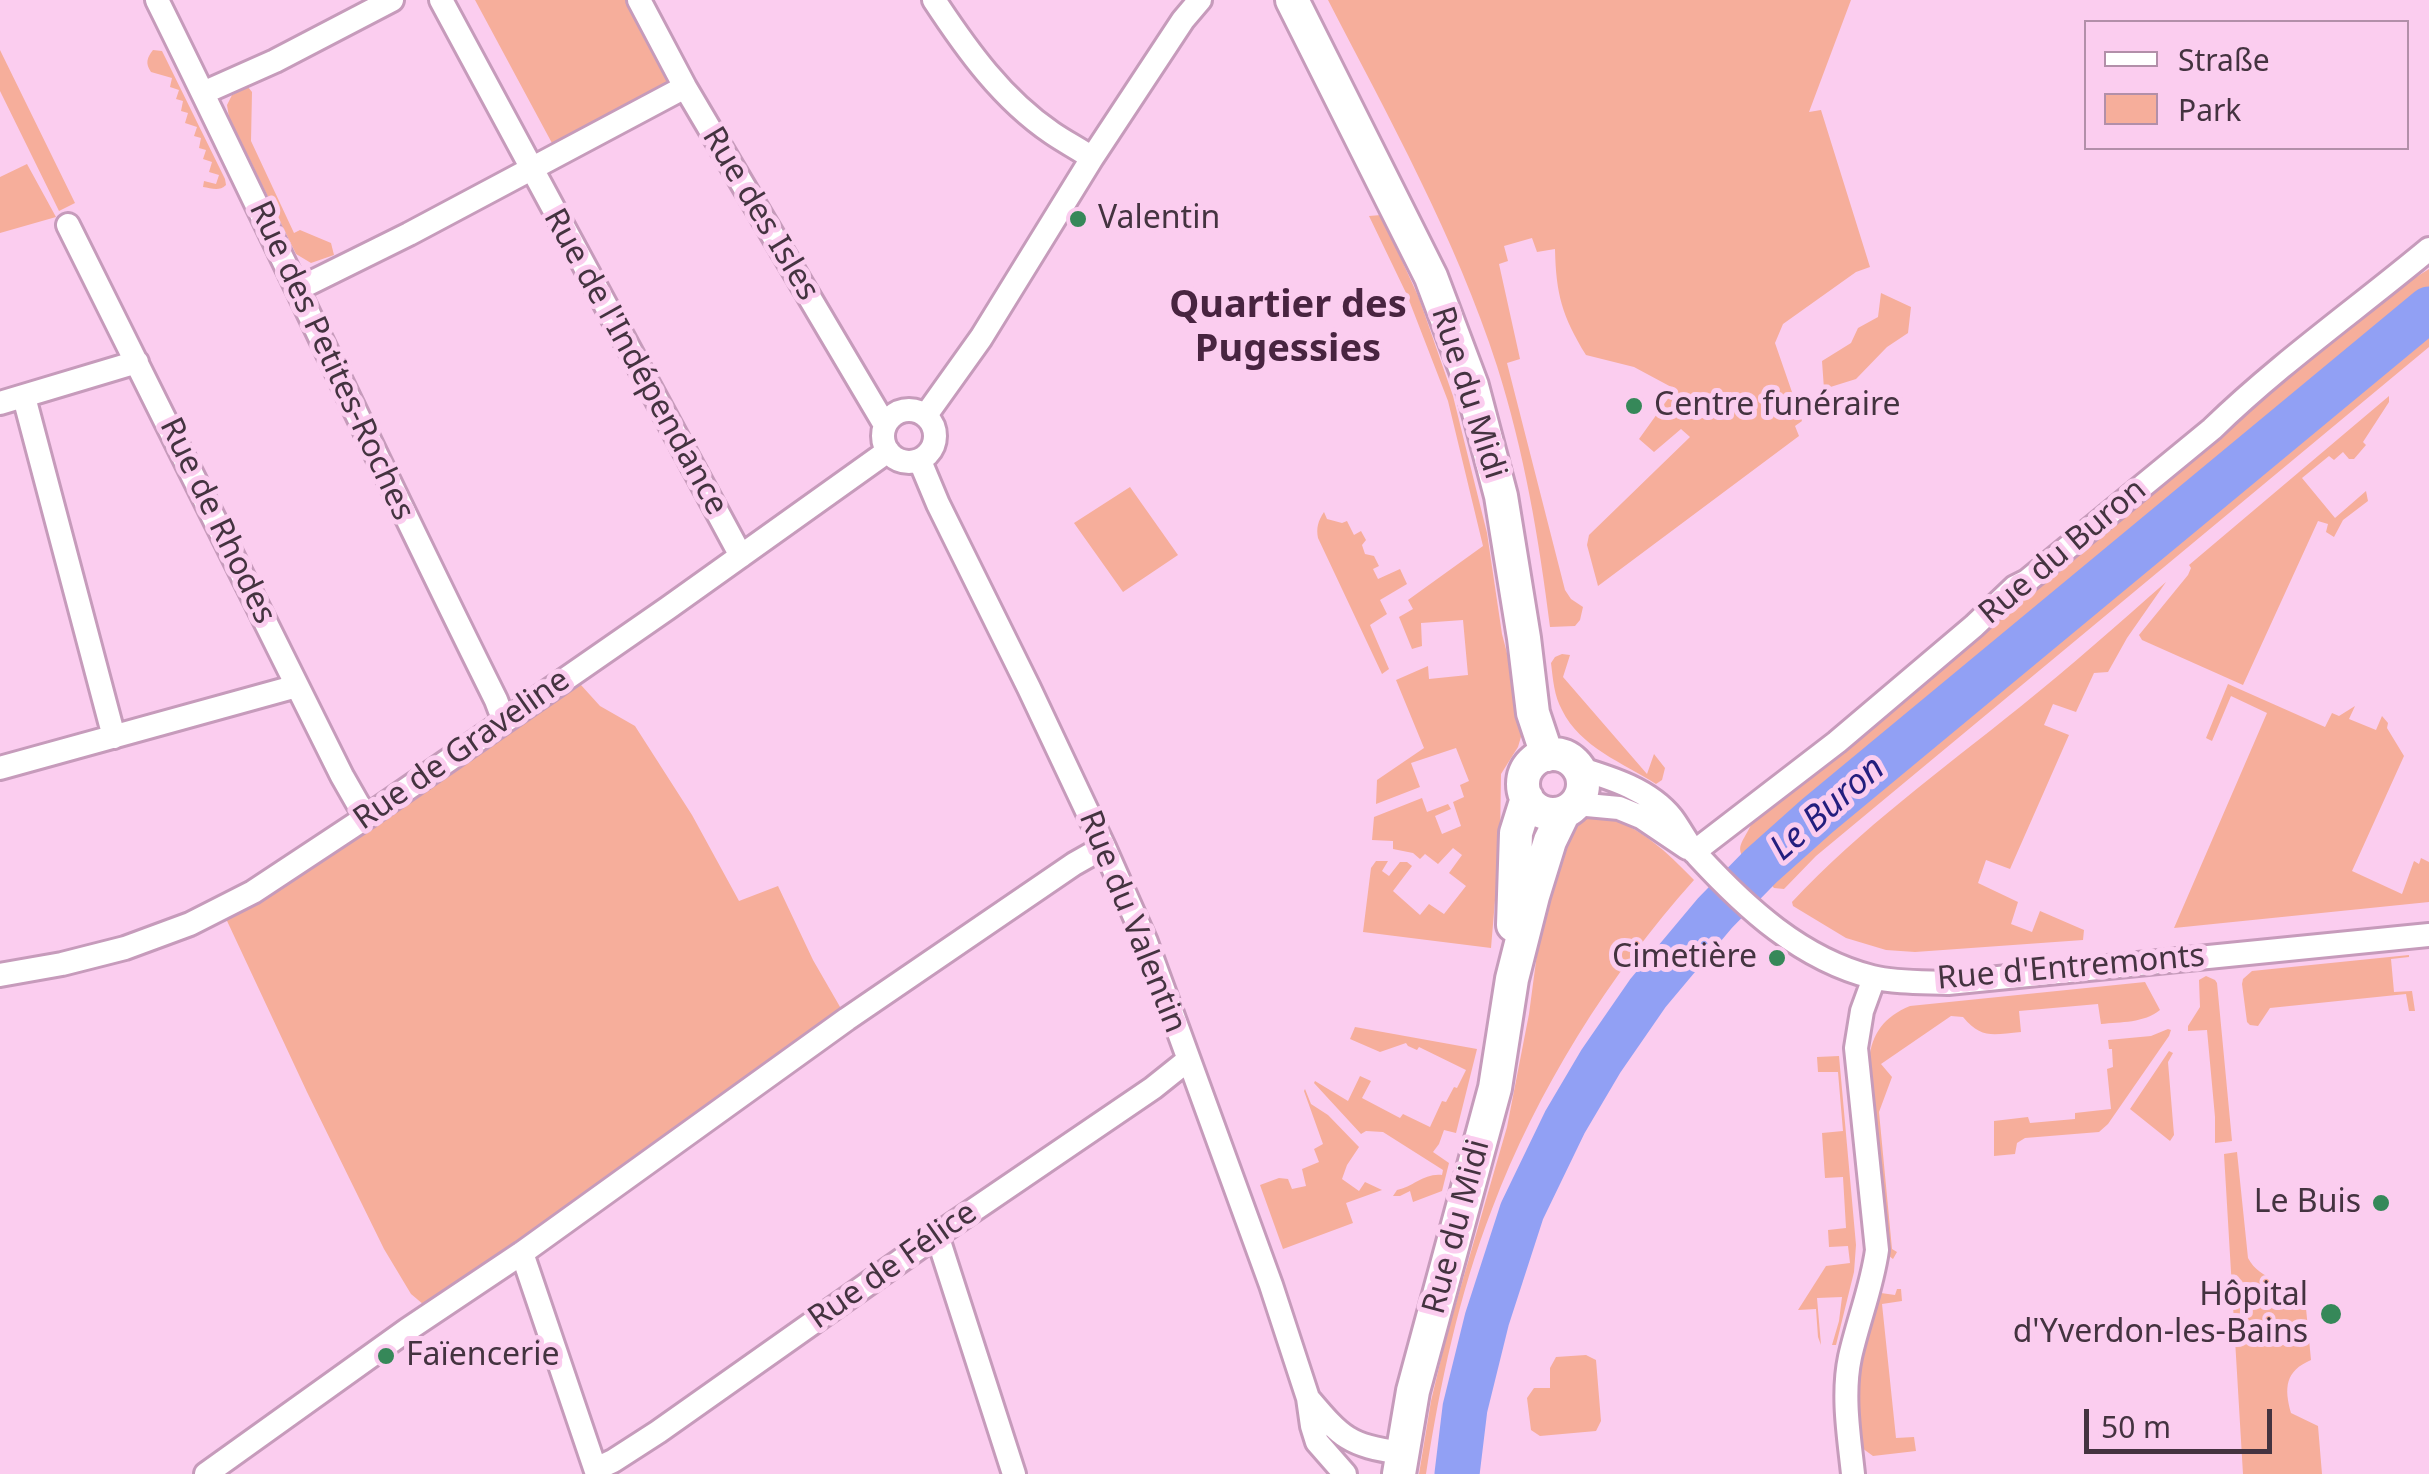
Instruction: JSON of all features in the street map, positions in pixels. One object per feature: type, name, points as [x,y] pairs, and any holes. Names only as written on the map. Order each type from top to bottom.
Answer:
[{"type":"main road","name":"Rue du Midi","points":[[1292,0],[1431,277],[1472,386],[1501,496],[1533,713],[1547,755]]},
{"type":"main road","points":[[1547,755],[1565,756],[1578,768],[1583,786],[1570,808],[1542,812],[1531,804],[1524,790],[1526,771],[1531,764],[1547,755]]},
{"type":"main road","name":"Rue du Midi","points":[[1512,979],[1516,833],[1527,798]]},
{"type":"main road","name":"Rue du Midi","points":[[1400,1464],[1413,1391],[1495,1088],[1512,979],[1533,896],[1550,841],[1570,808]]},
{"type":"street","name":"Rue des Petites-Roches","points":[[157,0],[504,721]]},
{"type":"street","points":[[203,92],[275,61],[392,0]]},
{"type":"street","name":"Rue de l'Indépendance","points":[[441,0],[741,556]]},
{"type":"street","name":"Rue des Isles","points":[[639,0],[685,87],[886,426]]},
{"type":"street","points":[[934,0],[977,63],[1009,98],[1052,133],[1092,158]]},
{"type":"street","points":[[926,416],[981,338],[1092,158],[1200,0]]},
{"type":"street","points":[[1183,20],[1212,0]]},
{"type":"street","points":[[1279,0],[1308,32]]},
{"type":"street","name":"Rue de l'Indépendance","points":[[298,289],[685,87]]},
{"type":"street","name":"Rue de Rhodes","points":[[68,224],[342,776],[368,816]]},
{"type":"street","name":"Rue du Buron","points":[[1694,852],[1837,742],[1974,626],[2015,586],[2027,581],[2342,316],[2429,248]]},
{"type":"street","points":[[0,403],[137,362]]},
{"type":"street","points":[[24,397],[114,737]]},
{"type":"street","points":[[911,410],[926,416],[936,431],[933,449],[920,461],[902,462],[888,451],[883,434],[890,418],[911,410]]},
{"type":"street","name":"Rue de Graveline","points":[[0,975],[99,955],[180,928],[253,892],[368,816],[888,451]]},
{"type":"street","name":"Rue du Valentin","points":[[920,461],[1030,688],[1146,942],[1271,1285],[1308,1398],[1317,1442],[1346,1474]]},
{"type":"street","points":[[0,768],[297,686]]},
{"type":"street","name":"Rue d'Entremonts","points":[[1578,768],[1624,783],[1654,803],[1669,815],[1694,852]]},
{"type":"street","name":"Rue d'Entremonts","points":[[1570,808],[1619,808],[1641,816],[1694,852],[1758,914],[1811,952],[1874,978],[1948,982],[2429,935]]},
{"type":"street","points":[[206,1474],[522,1253],[847,1018],[1104,847]]},
{"type":"street","points":[[1853,1474],[1847,1406],[1849,1360],[1877,1250],[1856,1048],[1862,1011],[1874,978]]},
{"type":"street","name":"Rue de Félice","points":[[597,1471],[1153,1088],[1188,1060]]},
{"type":"street","points":[[937,1235],[1014,1474]]},
{"type":"street","points":[[522,1253],[597,1471]]},
{"type":"street","name":"Rue du Valentin","points":[[1308,1398],[1336,1431],[1400,1464]]},
{"type":"green space","points":[[475,0],[630,0],[669,76],[668,83],[662,90],[553,145]]},
{"type":"green space","points":[[1328,0],[1851,0],[1809,112],[1821,110],[1870,267],[1856,272],[1783,324],[1775,343],[1802,421],[1795,426],[1799,436],[1598,586],[1587,545],[1589,535],[1690,437],[1681,429],[1654,452],[1639,439],[1675,389],[1634,367],[1586,355],[1562,304],[1555,249],[1537,252],[1532,238],[1504,246],[1508,261],[1499,264],[1520,359],[1507,363],[1565,590],[1583,607],[1575,626],[1550,627],[1523,462],[1497,366],[1462,272]]},
{"type":"green space","points":[[0,50],[75,203],[59,211],[0,91]]},
{"type":"green space","points":[[153,50],[162,51],[225,179],[223,187],[203,187],[204,181],[216,184],[219,175],[209,172],[212,162],[203,159],[206,150],[199,148],[201,138],[194,136],[197,127],[185,123],[188,113],[181,111],[183,101],[176,99],[179,90],[170,87],[172,78],[149,69],[147,61]]},
{"type":"green space","points":[[248,87],[252,92],[251,141],[294,233],[300,230],[331,243],[334,255],[311,263],[296,254],[229,117],[227,105],[232,95]]},
{"type":"green space","points":[[27,164],[56,217],[0,233],[0,177]]},
{"type":"green space","points":[[1381,215],[1419,298],[1453,396],[1487,533],[1502,634],[1518,695],[1523,730],[1518,747],[1501,774],[1491,948],[1363,932],[1371,868],[1376,861],[1388,861],[1382,871],[1389,876],[1400,862],[1412,866],[1393,891],[1420,915],[1429,904],[1444,914],[1466,886],[1449,873],[1462,855],[1453,848],[1438,864],[1425,854],[1420,859],[1413,853],[1393,849],[1393,841],[1372,840],[1374,817],[1422,798],[1427,812],[1448,804],[1451,809],[1435,816],[1442,834],[1461,826],[1453,802],[1464,797],[1460,785],[1469,781],[1456,748],[1411,763],[1420,787],[1376,804],[1377,780],[1424,748],[1396,680],[1428,666],[1429,679],[1468,675],[1463,620],[1421,623],[1422,646],[1412,649],[1399,617],[1413,609],[1408,600],[1483,546],[1448,401],[1407,295],[1369,216]]},
{"type":"green space","points":[[2429,269],[2429,297],[1750,865],[1744,859],[1740,849],[1752,822],[2381,299]]},
{"type":"green space","points":[[1881,293],[1911,307],[1908,333],[1887,347],[1856,379],[1824,389],[1822,361],[1851,343],[1858,328],[1878,317]]},
{"type":"green space","points":[[2429,321],[2429,347],[1816,856],[1784,889],[1774,888],[1765,878],[1781,862]]},
{"type":"green space","points":[[2389,396],[2363,442],[2366,445],[2354,459],[2343,452],[2334,460],[2329,456],[2302,478],[2335,518],[2366,491],[2368,501],[2343,520],[2334,537],[2326,532],[2328,524],[2318,521],[2243,685],[2142,640],[2139,635],[2188,575],[2189,565]]},
{"type":"green space","points":[[1130,487],[1178,555],[1123,592],[1074,523]]},
{"type":"green space","points":[[1324,512],[1327,519],[1347,521],[1354,535],[1361,531],[1366,540],[1362,545],[1365,554],[1374,556],[1379,566],[1373,569],[1378,579],[1400,569],[1407,584],[1380,600],[1387,614],[1370,625],[1389,669],[1382,674],[1318,538]]},
{"type":"green space","points":[[2166,582],[2108,672],[2094,673],[2076,712],[2053,704],[2044,725],[2069,735],[2010,869],[1986,860],[1978,883],[2018,902],[2011,924],[2032,932],[2040,911],[2084,930],[2083,940],[1915,952],[1886,950],[1846,938],[1793,906],[1792,902],[1818,875],[1874,825],[2039,692]]},
{"type":"green space","points":[[1562,654],[1570,655],[1563,677],[1647,774],[1654,754],[1665,768],[1662,780],[1656,784],[1603,753],[1570,723],[1557,699],[1551,663]]},
{"type":"green space","points":[[571,674],[600,706],[635,726],[692,815],[739,901],[778,886],[813,960],[847,1019],[430,1310],[411,1294],[384,1249],[221,908]]},
{"type":"green space","points":[[2228,684],[2325,727],[2332,713],[2339,716],[2355,706],[2349,719],[2376,730],[2382,716],[2404,756],[2352,871],[2402,894],[2414,861],[2419,864],[2421,858],[2429,862],[2429,902],[2174,928],[2267,713],[2231,696],[2212,741],[2206,738]]},
{"type":"green space","points":[[1603,816],[1641,834],[1694,880],[1605,994],[1553,1078],[1510,1165],[1460,1306],[1426,1474],[1419,1474],[1446,1338],[1507,1127],[1529,1014],[1542,916],[1560,836],[1587,818]]},
{"type":"green space","points":[[2409,955],[2391,959],[2394,992],[2412,991],[2415,1011],[2409,1011],[2406,994],[2270,1008],[2258,1026],[2247,1022],[2242,984],[2252,971]]},
{"type":"green space","points":[[2206,976],[2217,983],[2232,1141],[2215,1143],[2207,1030],[2188,1031],[2200,1007],[2199,980]]},
{"type":"green space","points":[[2145,982],[2160,1010],[2147,1017],[2101,1024],[2098,1004],[2019,1011],[2021,1032],[1996,1034],[1976,1029],[1963,1017],[1951,1016],[1881,1064],[1892,1077],[1879,1112],[1892,1249],[1897,1252],[1893,1259],[1889,1256],[1869,1060],[1876,1034],[1886,1021],[1910,1006]]},
{"type":"green space","points":[[1355,1027],[1477,1049],[1456,1133],[1444,1130],[1433,1152],[1449,1163],[1442,1191],[1413,1202],[1410,1191],[1393,1196],[1397,1190],[1424,1178],[1442,1175],[1443,1170],[1383,1132],[1361,1134],[1314,1083],[1348,1101],[1360,1076],[1371,1081],[1362,1098],[1400,1118],[1403,1114],[1430,1127],[1442,1101],[1446,1102],[1457,1088],[1466,1070],[1406,1043],[1380,1052],[1350,1039]]},
{"type":"green space","points":[[2168,1029],[2169,1036],[2099,1132],[2025,1138],[2017,1143],[2015,1154],[1994,1156],[1994,1121],[2028,1117],[2030,1123],[2075,1119],[2075,1113],[2111,1109],[2107,1069],[2113,1067],[2108,1040],[2151,1036]]},
{"type":"green space","points":[[2169,1051],[2173,1053],[2168,1062],[2174,1135],[2170,1141],[2130,1109]]},
{"type":"green space","points":[[1839,1056],[1856,1245],[1854,1272],[1836,1345],[1832,1345],[1842,1297],[1817,1298],[1821,1345],[1816,1309],[1798,1310],[1826,1266],[1850,1263],[1848,1246],[1829,1247],[1828,1230],[1846,1228],[1843,1177],[1825,1178],[1822,1133],[1843,1131],[1838,1072],[1818,1072],[1817,1057]]},
{"type":"green space","points":[[1305,1089],[1311,1104],[1328,1115],[1359,1147],[1342,1179],[1359,1191],[1365,1182],[1382,1190],[1346,1203],[1353,1223],[1283,1249],[1260,1185],[1279,1178],[1288,1179],[1292,1189],[1306,1186],[1302,1169],[1319,1162],[1314,1149],[1323,1144]]},
{"type":"green space","points":[[2237,1152],[2248,1258],[2260,1272],[2305,1298],[2311,1360],[2291,1375],[2288,1396],[2291,1413],[2318,1426],[2322,1474],[2243,1474],[2224,1154]]},
{"type":"green space","points":[[1901,1289],[1902,1301],[1882,1304],[1896,1438],[1914,1437],[1916,1451],[1873,1456],[1862,1448],[1858,1381],[1881,1293],[1895,1295]]},
{"type":"green space","points":[[1586,1355],[1596,1360],[1601,1421],[1596,1431],[1540,1436],[1531,1430],[1527,1398],[1534,1388],[1550,1388],[1550,1368],[1556,1357]]},
{"type":"waterway","name":"Le Buron","points":[[1457,1474],[1465,1408],[1487,1319],[1522,1211],[1565,1122],[1648,993],[1715,913],[1817,816],[2429,309]]},
{"type":"place","name":"Valentin","points":[[1078,219]]},
{"type":"place","name":"Centre funéraire","points":[[1634,406]]},
{"type":"place","name":"Cimetière","points":[[1777,958]]},
{"type":"place","name":"Le Buis","points":[[2381,1203]]},
{"type":"place","name":"Hôpital d'Yverdon-les-Bains","points":[[2331,1314]]},
{"type":"place","name":"Faïencerie","points":[[386,1356]]},
{"type":"district","name":"Quartier des Pugessies","points":[[1288,328]]}]
